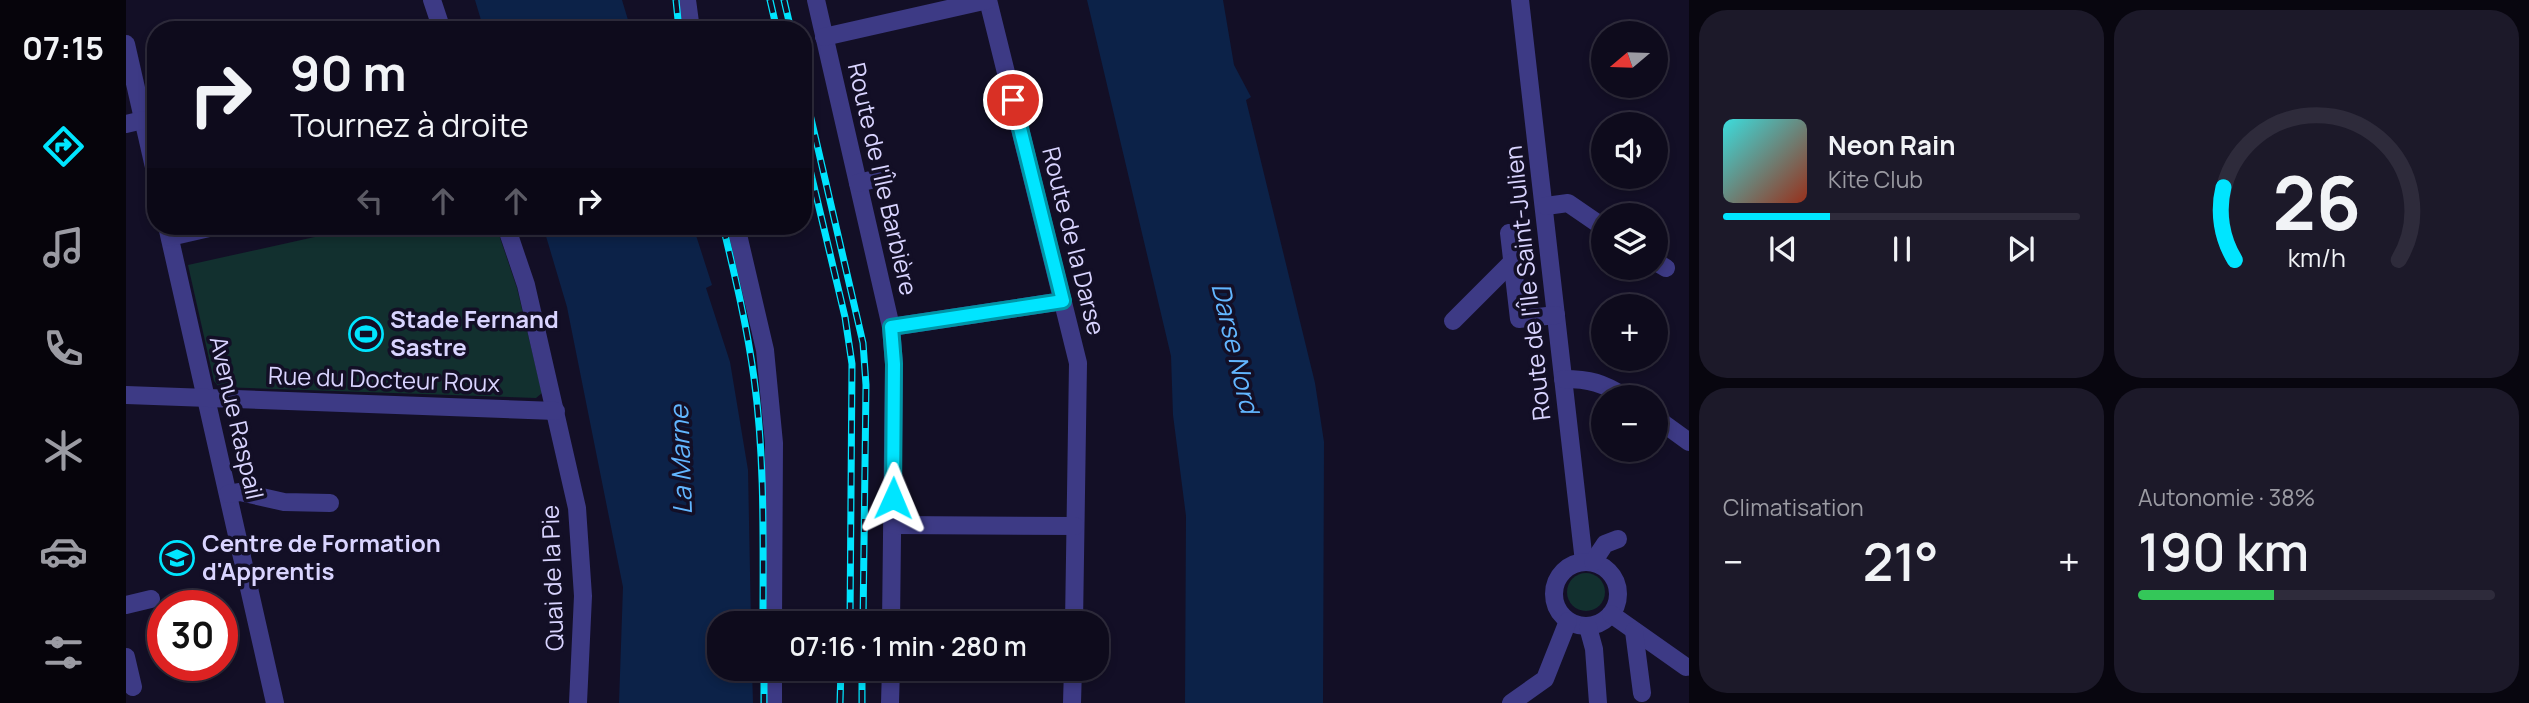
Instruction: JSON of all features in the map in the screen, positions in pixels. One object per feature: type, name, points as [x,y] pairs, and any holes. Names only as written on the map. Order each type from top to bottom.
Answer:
[{"type":"street","points":[[432,0],[439,21]]},
{"type":"street","points":[[687,0],[690,21]]},
{"type":"street","name":"Route de l'Île Barbière","points":[[816,0],[824,37],[867,181],[891,327],[894,364],[891,611]]},
{"type":"street","points":[[824,37],[988,0]]},
{"type":"street","name":"Route de la Darse","points":[[988,0],[1079,363],[1074,611]]},
{"type":"street","name":"Route de l'Île Saint-Julien","points":[[1520,0],[1546,206],[1563,379],[1589,562]]},
{"type":"street","points":[[126,44],[135,122],[147,153]]},
{"type":"street","points":[[1546,206],[1568,203],[1591,219]]},
{"type":"street","points":[[1509,233],[1519,319],[1556,315]]},
{"type":"street","name":"Avenue Raspail","points":[[169,235],[275,703]]},
{"type":"street","name":"Quai de la Pie","points":[[509,235],[526,285],[556,411],[580,532],[583,596],[578,703]]},
{"type":"street","points":[[738,235],[765,350],[774,443],[773,611]]},
{"type":"street","points":[[1453,321],[1512,262]]},
{"type":"street","points":[[891,327],[1063,301]]},
{"type":"street","points":[[1563,379],[1588,379],[1607,385]]},
{"type":"street","name":"Rue du Docteur Roux","points":[[126,395],[556,411]]},
{"type":"street","points":[[1668,427],[1689,442]]},
{"type":"street","points":[[228,494],[240,492],[284,502],[330,503]]},
{"type":"street","points":[[893,525],[1075,526]]},
{"type":"street","points":[[1589,562],[1603,566],[1617,583],[1617,605],[1611,614],[1597,625],[1588,626],[1569,621],[1556,606],[1555,586],[1566,569],[1589,562],[1605,544],[1618,539]]},
{"type":"street","points":[[126,605],[147,600]]},
{"type":"street","points":[[1611,614],[1686,667]]},
{"type":"street","points":[[1511,703],[1545,679],[1569,621]]},
{"type":"street","points":[[1588,626],[1594,649],[1598,703]]},
{"type":"street","points":[[1634,631],[1642,693]]},
{"type":"street","points":[[126,657],[133,687]]},
{"type":"street","points":[[773,681],[773,703]]},
{"type":"street","points":[[890,703],[891,681]]},
{"type":"street","points":[[1072,703],[1073,681]]},
{"type":"green space","name":"Stade Fernand Sastre","points":[[323,235],[499,235],[517,288],[542,393],[536,398],[219,387],[214,381],[188,265]]},
{"type":"green space","points":[[1586,573],[1600,578],[1605,592],[1600,606],[1586,611],[1572,606],[1567,592],[1572,578]]},
{"type":"water","points":[[475,0],[622,0],[628,21],[481,21]]},
{"type":"water","name":"Darse Nord","points":[[1087,0],[1223,0],[1234,65],[1251,97],[1246,100],[1315,383],[1324,442],[1323,703],[1185,703],[1186,516],[1173,415],[1171,356]]},
{"type":"water","name":"La Marne","points":[[546,235],[696,235],[712,285],[706,288],[730,362],[748,470],[751,611],[707,611],[707,681],[752,681],[753,703],[619,703],[623,587],[567,307]]},
{"type":"railway","points":[[676,0],[678,21]]},
{"type":"railway","points":[[770,0],[775,21]]},
{"type":"railway","points":[[784,0],[789,21]]},
{"type":"railway","points":[[812,123],[863,343],[866,385],[863,611]]},
{"type":"railway","points":[[812,178],[845,317],[852,364],[850,611]]},
{"type":"railway","points":[[725,235],[744,320],[758,408],[763,500],[763,611]]},
{"type":"railway","points":[[764,681],[764,703]]},
{"type":"railway","points":[[840,703],[841,681]]},
{"type":"railway","points":[[862,681],[862,703]]},
{"type":"place","name":"Stade Fernand Sastre","points":[[366,334]]},
{"type":"place","name":"Centre de Formation d'Apprentis","points":[[177,558]]},
{"type":"route","points":[[893,498],[894,364],[891,327],[1063,301],[1013,100]]}]
